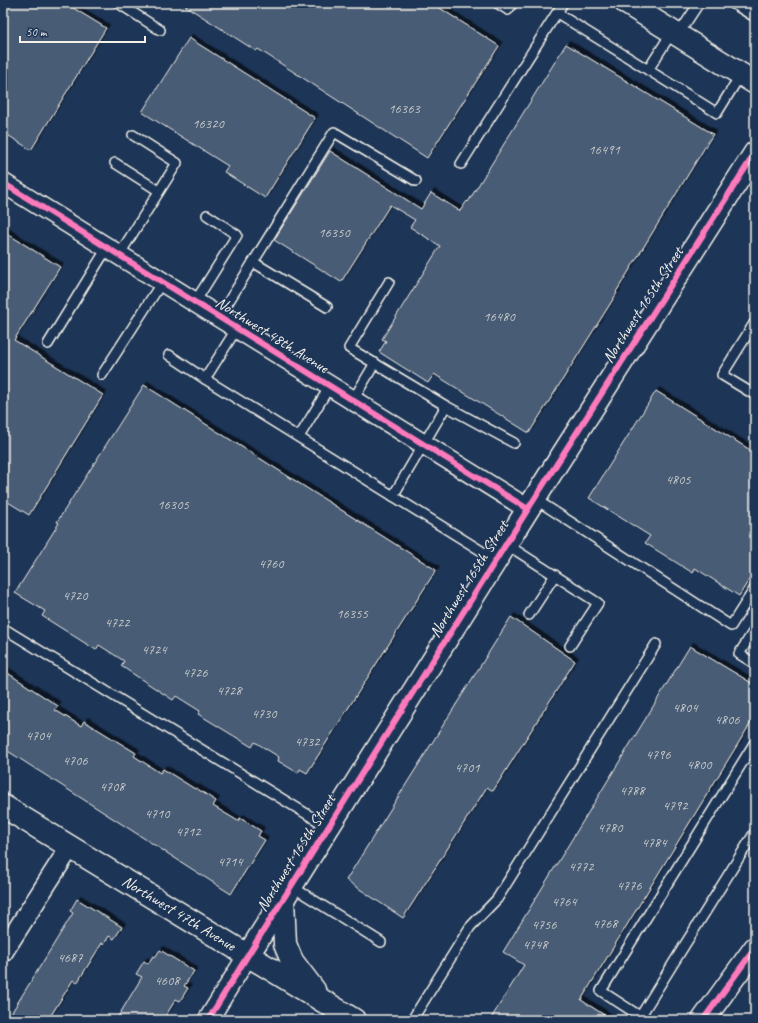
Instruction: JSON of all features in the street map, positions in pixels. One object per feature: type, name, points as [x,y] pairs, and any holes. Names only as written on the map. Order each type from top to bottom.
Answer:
[{"type":"street","points":[[626,3],[748,79]]},
{"type":"street","name":"Northwest 165th Street","points":[[208,1020],[531,504],[755,153]]},
{"type":"street","name":"Northwest 48th Avenue","points":[[3,183],[424,444],[531,504]]},
{"type":"street","name":"Northwest 47th Avenue","points":[[3,806],[354,1020]]},
{"type":"street","points":[[3,952],[70,847]]},
{"type":"street","points":[[287,892],[285,944],[292,961],[324,1002]]},
{"type":"street","points":[[703,1020],[755,948]]},
{"type":"lane","points":[[118,3],[160,30]]},
{"type":"lane","points":[[497,3],[508,10],[513,3]]},
{"type":"lane","points":[[461,164],[563,3]]},
{"type":"lane","points":[[648,70],[699,3]]},
{"type":"lane","points":[[732,3],[755,17]]},
{"type":"lane","points":[[557,13],[717,113],[748,79]]},
{"type":"lane","points":[[219,317],[334,132],[416,181]]},
{"type":"lane","points":[[48,344],[113,252],[159,191],[177,163],[133,135]]},
{"type":"lane","points":[[115,163],[159,191]]},
{"type":"lane","points":[[195,302],[237,235],[207,215]]},
{"type":"lane","points":[[253,262],[327,307]]},
{"type":"lane","points":[[102,375],[162,282]]},
{"type":"lane","points":[[388,282],[349,348],[446,406],[514,444]]},
{"type":"lane","points":[[755,322],[722,374],[755,395]]},
{"type":"lane","points":[[205,379],[237,328]]},
{"type":"lane","points":[[169,356],[393,496],[501,552],[555,575],[598,603],[570,646]]},
{"type":"lane","points":[[353,400],[375,363]]},
{"type":"lane","points":[[299,437],[330,386]]},
{"type":"lane","points":[[393,496],[446,406]]},
{"type":"lane","points":[[531,504],[731,626],[755,588]]},
{"type":"lane","points":[[529,615],[555,575]]},
{"type":"lane","points":[[3,628],[328,827]]},
{"type":"lane","points":[[755,629],[739,654],[755,664]]},
{"type":"lane","points":[[412,1020],[470,927],[497,899],[656,644]]},
{"type":"lane","points":[[755,742],[600,991],[642,1019],[755,832]]},
{"type":"lane","points":[[287,892],[381,942]]},
{"type":"building","points":[[3,3],[65,3],[106,28],[31,150],[3,132]]},
{"type":"building","points":[[181,3],[432,3],[499,46],[427,158],[258,49],[256,51]]},
{"type":"building","points":[[189,38],[315,118],[265,198],[224,172],[228,166],[142,112]]},
{"type":"building","points":[[566,44],[713,134],[616,292],[617,293],[529,433],[434,374],[428,383],[379,352],[386,341],[382,339],[440,246],[410,227],[415,220],[390,205],[341,282],[274,240],[330,151],[421,209],[431,193],[460,211],[467,201],[468,202]]},
{"type":"building","points":[[3,231],[60,267],[14,340],[103,395],[29,515],[3,499]]},
{"type":"building","points":[[144,385],[436,570],[307,773],[300,769],[298,773],[278,761],[279,757],[255,742],[252,747],[198,714],[200,711],[176,696],[173,700],[121,666],[124,661],[99,645],[96,650],[42,616],[45,611],[15,593],[59,523],[57,522]]},
{"type":"building","points":[[656,391],[755,453],[755,570],[739,596],[695,568],[693,573],[645,543],[650,536],[589,498]]},
{"type":"building","points":[[511,617],[575,661],[493,791],[487,787],[403,918],[346,880]]},
{"type":"building","points":[[690,646],[755,685],[755,716],[581,1000],[612,1020],[490,1020],[524,965],[503,952]]},
{"type":"building","points":[[3,670],[58,706],[55,710],[81,726],[84,721],[136,753],[134,756],[160,773],[163,769],[216,801],[213,806],[238,821],[240,818],[261,831],[258,836],[265,840],[231,894],[3,748]]},
{"type":"building","points":[[77,899],[122,927],[114,939],[109,936],[104,944],[102,943],[77,983],[73,980],[48,1020],[7,1020],[73,913],[70,911]]},
{"type":"building","points":[[160,950],[194,971],[184,986],[188,988],[180,1001],[176,999],[163,1020],[116,1020],[142,977],[136,974],[144,961],[148,964],[153,956],[155,957]]},
{"type":"cycle path","points":[[208,1020],[528,509],[755,153]]},
{"type":"cycle path","points":[[3,183],[528,509]]},
{"type":"cycle path","points":[[703,1020],[755,948]]}]
